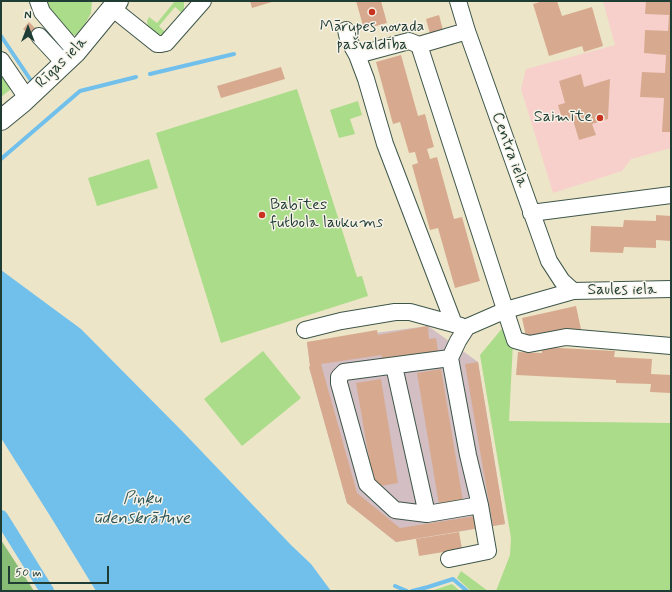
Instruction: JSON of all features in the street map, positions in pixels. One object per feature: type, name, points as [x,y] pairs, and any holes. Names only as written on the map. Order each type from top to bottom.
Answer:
[{"type":"main road","name":"Rīgas iela","points":[[1,120],[70,58],[115,4]]},
{"type":"street","points":[[38,1],[42,12],[70,58]]},
{"type":"street","points":[[115,4],[157,44],[161,44],[166,43],[203,1]]},
{"type":"street","name":"Centra iela","points":[[458,1],[467,31],[549,261],[562,281],[573,291]]},
{"type":"street","points":[[346,30],[348,39],[357,55],[366,79],[385,144],[461,326],[458,341],[450,358],[488,550],[449,559]]},
{"type":"street","points":[[357,55],[409,41],[419,45],[467,31]]},
{"type":"street","points":[[39,36],[70,58]]},
{"type":"street","points":[[419,45],[515,340],[529,344],[566,338],[671,346]]},
{"type":"street","points":[[1,60],[27,98]]},
{"type":"street","points":[[531,213],[671,195]]},
{"type":"street","name":"Saules iela","points":[[461,326],[506,310],[573,291],[671,289]]},
{"type":"street","points":[[305,330],[341,321],[395,312],[410,312],[461,326]]},
{"type":"street","points":[[450,358],[344,372],[339,377],[339,383],[366,484],[395,510],[427,514],[480,505]]},
{"type":"street","points":[[394,366],[427,514]]},
{"type":"shaded area","name":"Saimīte","points":[[603,1],[671,1],[671,148],[631,159],[622,171],[553,193],[521,89],[526,69],[615,45]]},
{"type":"shaded area","points":[[428,326],[478,362],[505,524],[396,542],[347,503],[309,367],[307,342]]},
{"type":"green space","points":[[45,1],[92,1],[91,13],[85,24],[76,35],[71,35],[46,7]]},
{"type":"green space","points":[[175,1],[184,1],[184,11],[182,13],[175,7],[159,26],[165,32],[162,35],[158,34],[148,26],[147,21],[149,17],[157,23]]},
{"type":"green space","points":[[1,75],[11,89],[1,97]]},
{"type":"green space","name":"Babītes futbola laukums","points":[[297,89],[357,277],[362,276],[368,296],[221,343],[156,133]]},
{"type":"green space","points":[[358,101],[362,115],[350,119],[355,134],[339,138],[330,110]]},
{"type":"green space","points":[[149,159],[158,188],[97,206],[88,178]]},
{"type":"green space","points":[[505,325],[513,343],[509,421],[671,423],[671,591],[496,591],[510,555],[511,538],[480,355]]},
{"type":"green space","points":[[263,351],[301,398],[242,446],[204,399]]},
{"type":"green space","points":[[1,540],[34,591],[1,591]]},
{"type":"green space","points":[[461,571],[488,591],[471,591],[457,578]]},
{"type":"green space","points":[[452,584],[460,591],[431,591]]},
{"type":"water","name":"Piņķu ūdenskrātuve","points":[[1,270],[81,329],[311,564],[331,591],[96,591],[1,438]]},
{"type":"building","points":[[250,1],[275,1],[252,8]]},
{"type":"building","name":"Mārupes novada pašvaldība","points":[[356,1],[381,1],[387,23],[364,29]]},
{"type":"building","points":[[543,1],[557,1],[562,16],[592,7],[603,46],[584,52],[582,46],[549,56],[533,4]]},
{"type":"building","points":[[646,1],[671,1],[671,132],[662,132],[664,98],[640,97],[642,72],[665,73],[666,55],[644,53],[645,30],[668,31],[669,15],[645,14]]},
{"type":"building","points":[[439,15],[443,30],[430,34],[426,19]]},
{"type":"building","points":[[29,22],[37,30],[31,37],[23,29]]},
{"type":"building","points":[[401,55],[418,116],[425,114],[434,147],[427,149],[430,159],[437,157],[454,219],[462,217],[480,281],[455,288],[438,228],[430,230],[412,165],[418,163],[415,152],[409,153],[400,122],[393,124],[376,62]]},
{"type":"building","points":[[281,67],[285,79],[221,98],[217,86]]},
{"type":"building","points":[[581,74],[584,87],[610,79],[608,119],[592,124],[596,135],[579,140],[573,120],[563,122],[558,105],[565,103],[559,81]]},
{"type":"building","points":[[656,215],[671,216],[671,241],[656,240],[656,248],[624,247],[623,253],[590,252],[591,226],[623,227],[624,220],[656,221]]},
{"type":"building","points":[[576,306],[581,329],[527,341],[522,318]]},
{"type":"building","points":[[428,326],[429,339],[436,338],[438,351],[383,360],[381,355],[321,364],[357,493],[400,528],[476,516],[479,528],[396,542],[347,503],[309,367],[307,342],[377,330],[378,335]]},
{"type":"building","points":[[542,347],[615,351],[614,357],[652,359],[651,374],[671,375],[671,393],[650,392],[651,384],[616,383],[616,380],[516,375],[518,352],[542,353]]},
{"type":"building","points":[[478,362],[505,524],[493,526],[465,364]]},
{"type":"building","points":[[441,369],[463,501],[439,505],[417,373]]},
{"type":"building","points":[[381,379],[398,483],[374,487],[356,383]]},
{"type":"building","points":[[459,532],[462,549],[419,556],[416,539]]},
{"type":"waterway","points":[[1,36],[30,79]]},
{"type":"waterway","points":[[150,74],[234,54]]},
{"type":"waterway","points":[[1,159],[80,91],[136,77]]},
{"type":"waterway","points":[[1,517],[47,591]]},
{"type":"waterway","points":[[412,591],[453,579],[467,591]]},
{"type":"waterway","points":[[395,586],[407,591]]},
{"type":"place","name":"Mārupes novada pašvaldība","points":[[372,12]]},
{"type":"place","name":"Saimīte","points":[[600,118]]},
{"type":"place","name":"Babītes futbola laukums","points":[[262,215]]}]
